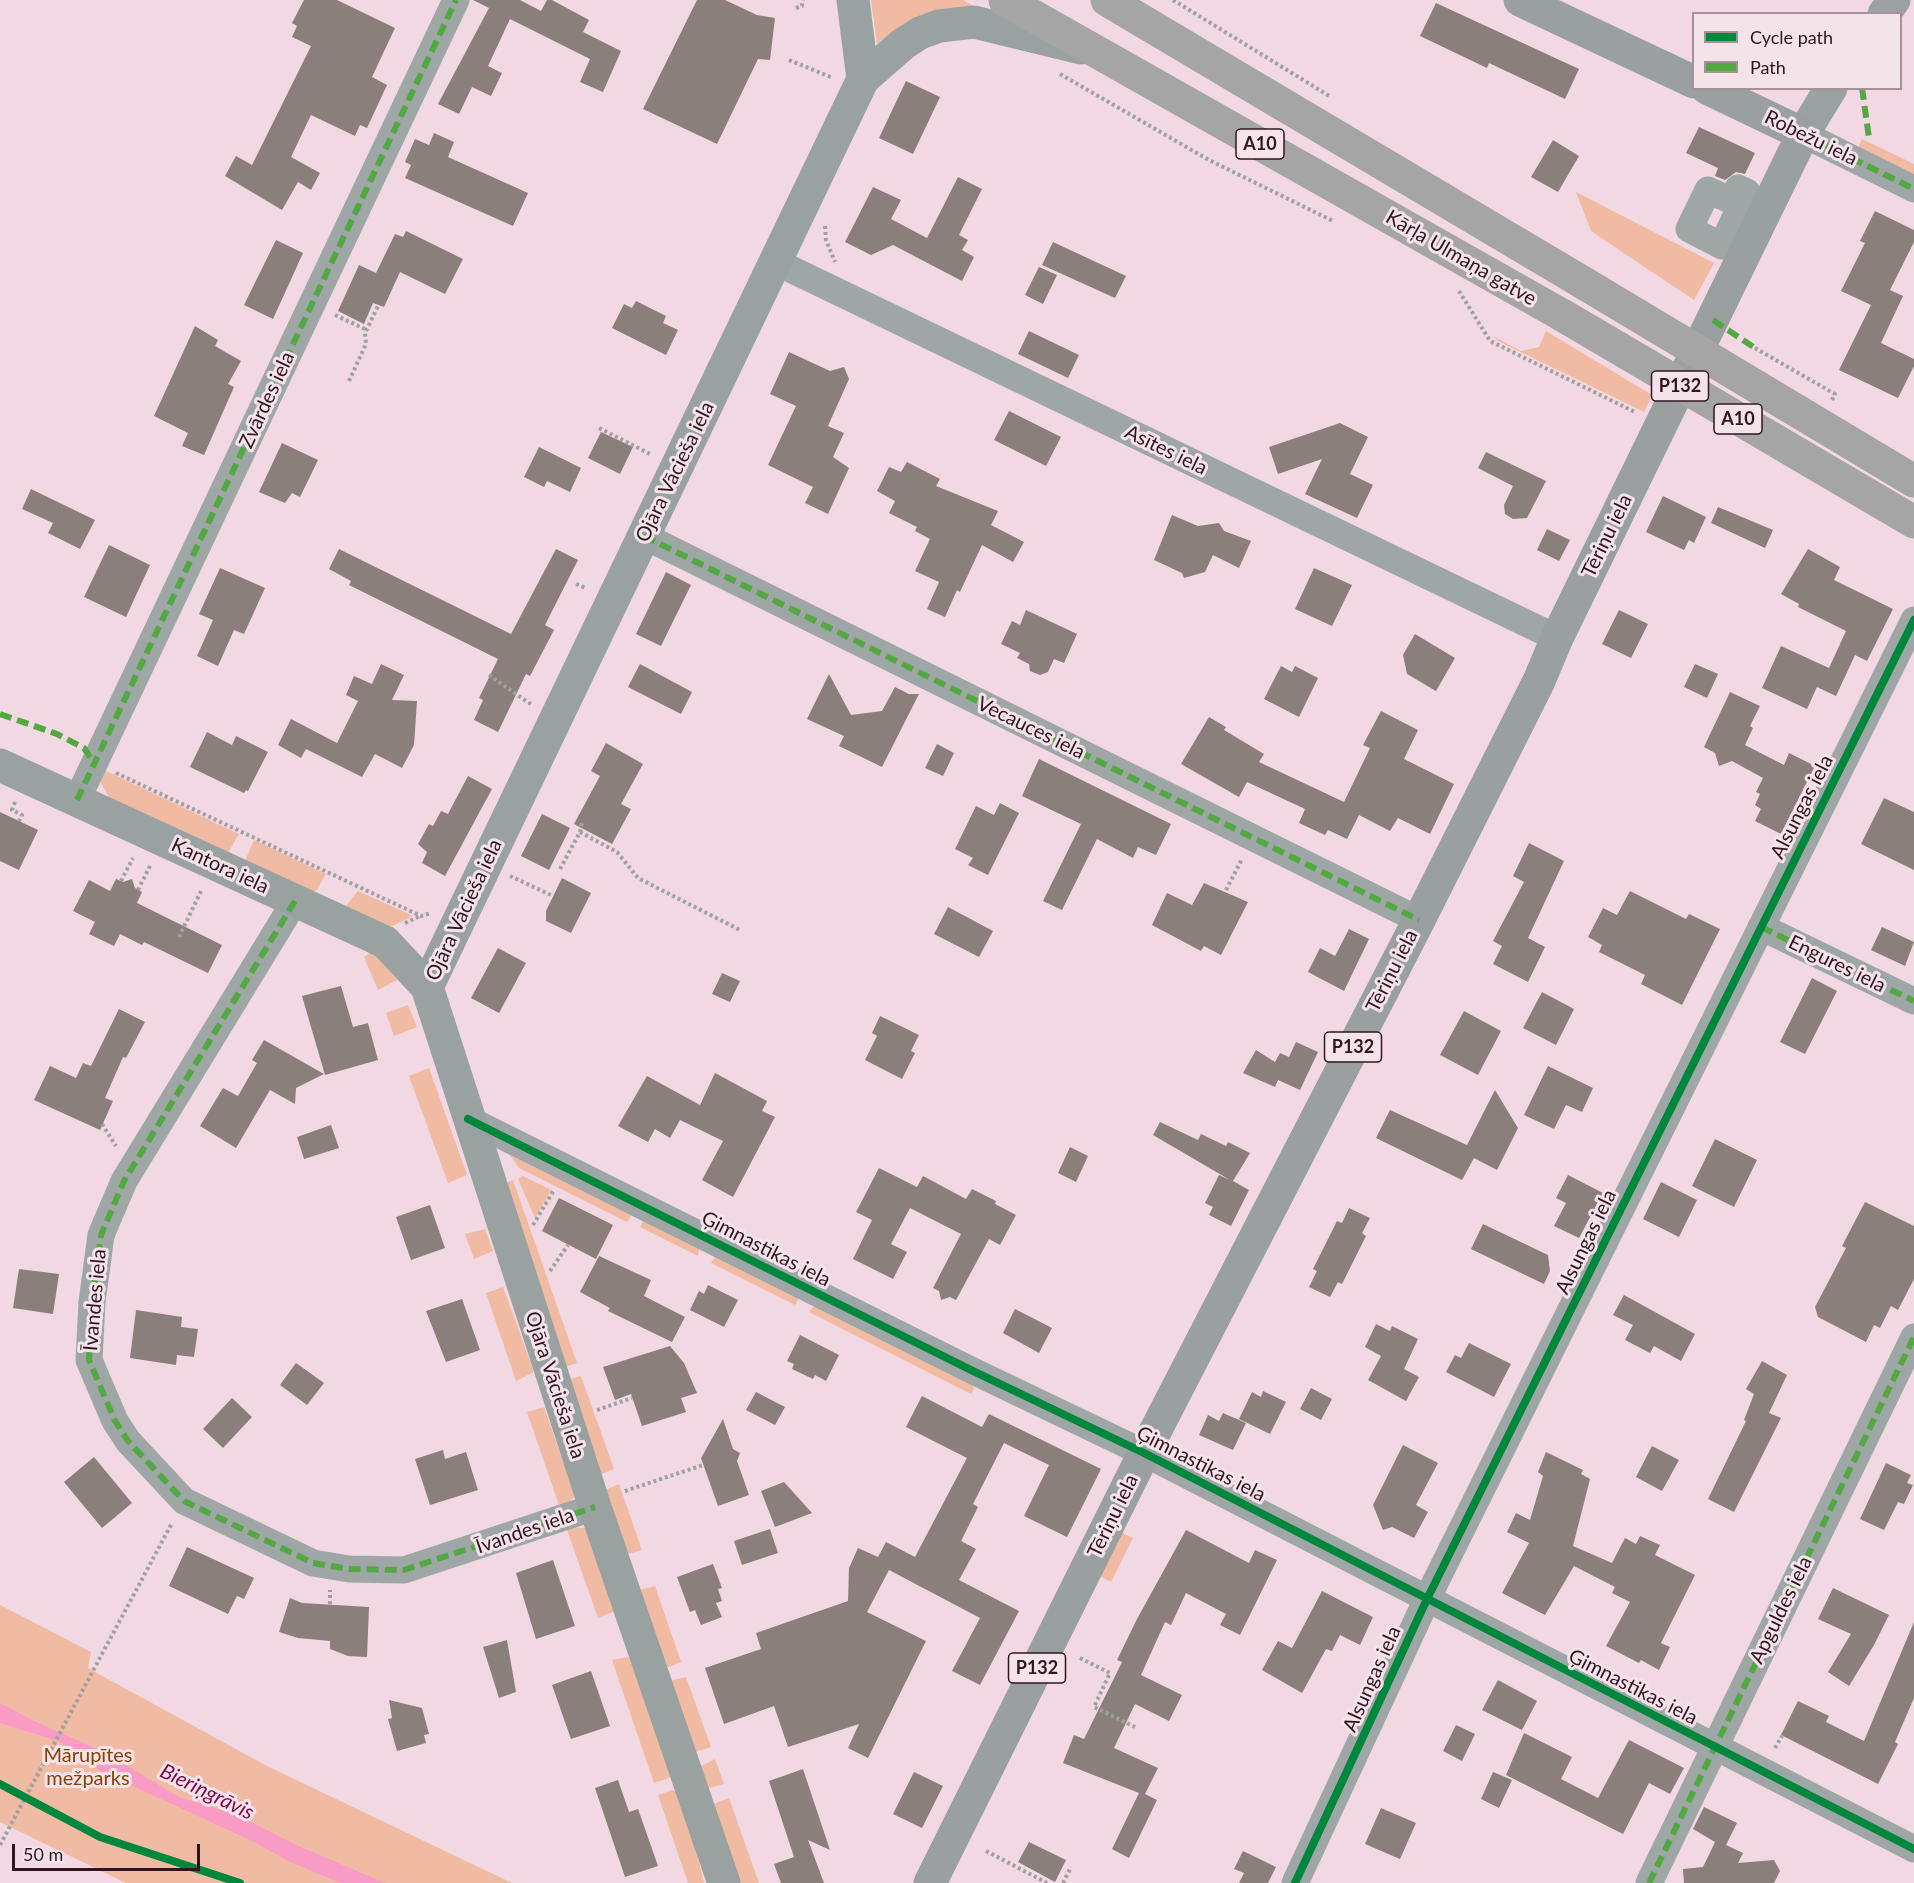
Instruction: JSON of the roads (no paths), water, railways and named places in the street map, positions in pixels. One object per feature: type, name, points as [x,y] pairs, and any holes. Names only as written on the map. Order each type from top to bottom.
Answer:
[{"type":"highway","name":"Kārļa Ulmaņa gatve","points":[[1005,0],[1562,315],[1914,522]]},
{"type":"highway","name":"Kārļa Ulmaņa gatve","points":[[1107,0],[1914,481]]},
{"type":"main road","points":[[851,80],[853,0]]},
{"type":"main road","points":[[1118,0],[1148,24]]},
{"type":"main road","points":[[1520,0],[1692,81]]},
{"type":"main road","name":"Ojāra Vācieša iela","points":[[724,1883],[595,1507],[427,987],[776,262],[851,80],[920,33],[939,26],[974,22],[1097,52]]},
{"type":"main road","name":"Robežu iela","points":[[1711,90],[1803,134]]},
{"type":"main road","name":"Tēriņu iela","points":[[930,1883],[1144,1453],[1419,920],[1539,681],[1557,638],[1803,134],[1830,90]]},
{"type":"main road","name":"Kantora iela","points":[[0,765],[385,942],[427,987]]},
{"type":"street","name":"Zvārdes iela","points":[[77,800],[456,0]]},
{"type":"street","name":"Robežu iela","points":[[1803,134],[1914,189]]},
{"type":"street","name":"Asītes iela","points":[[776,262],[1557,638]]},
{"type":"street","name":"Vecauces iela","points":[[644,536],[1419,920]]},
{"type":"street","name":"Alsungas iela","points":[[1295,1883],[1426,1599],[1914,620]]},
{"type":"street","name":"Īvandes iela","points":[[295,901],[124,1181],[101,1235],[92,1302],[89,1360],[115,1421],[128,1441],[184,1501],[313,1563],[349,1569],[404,1570],[595,1507]]},
{"type":"street","name":"Engures iela","points":[[1761,927],[1914,1001]]},
{"type":"street","name":"Ģimnastikas iela","points":[[468,1119],[962,1366],[1144,1453],[1914,1849]]},
{"type":"street","name":"Apguldes iela","points":[[1649,1883],[1914,1337]]},
{"type":"park label","name":"Mārupītes mežparks","points":[[88,1768]]},
{"type":"water label","name":"Bieriņgrāvis","points":[[207,1792]]}]
